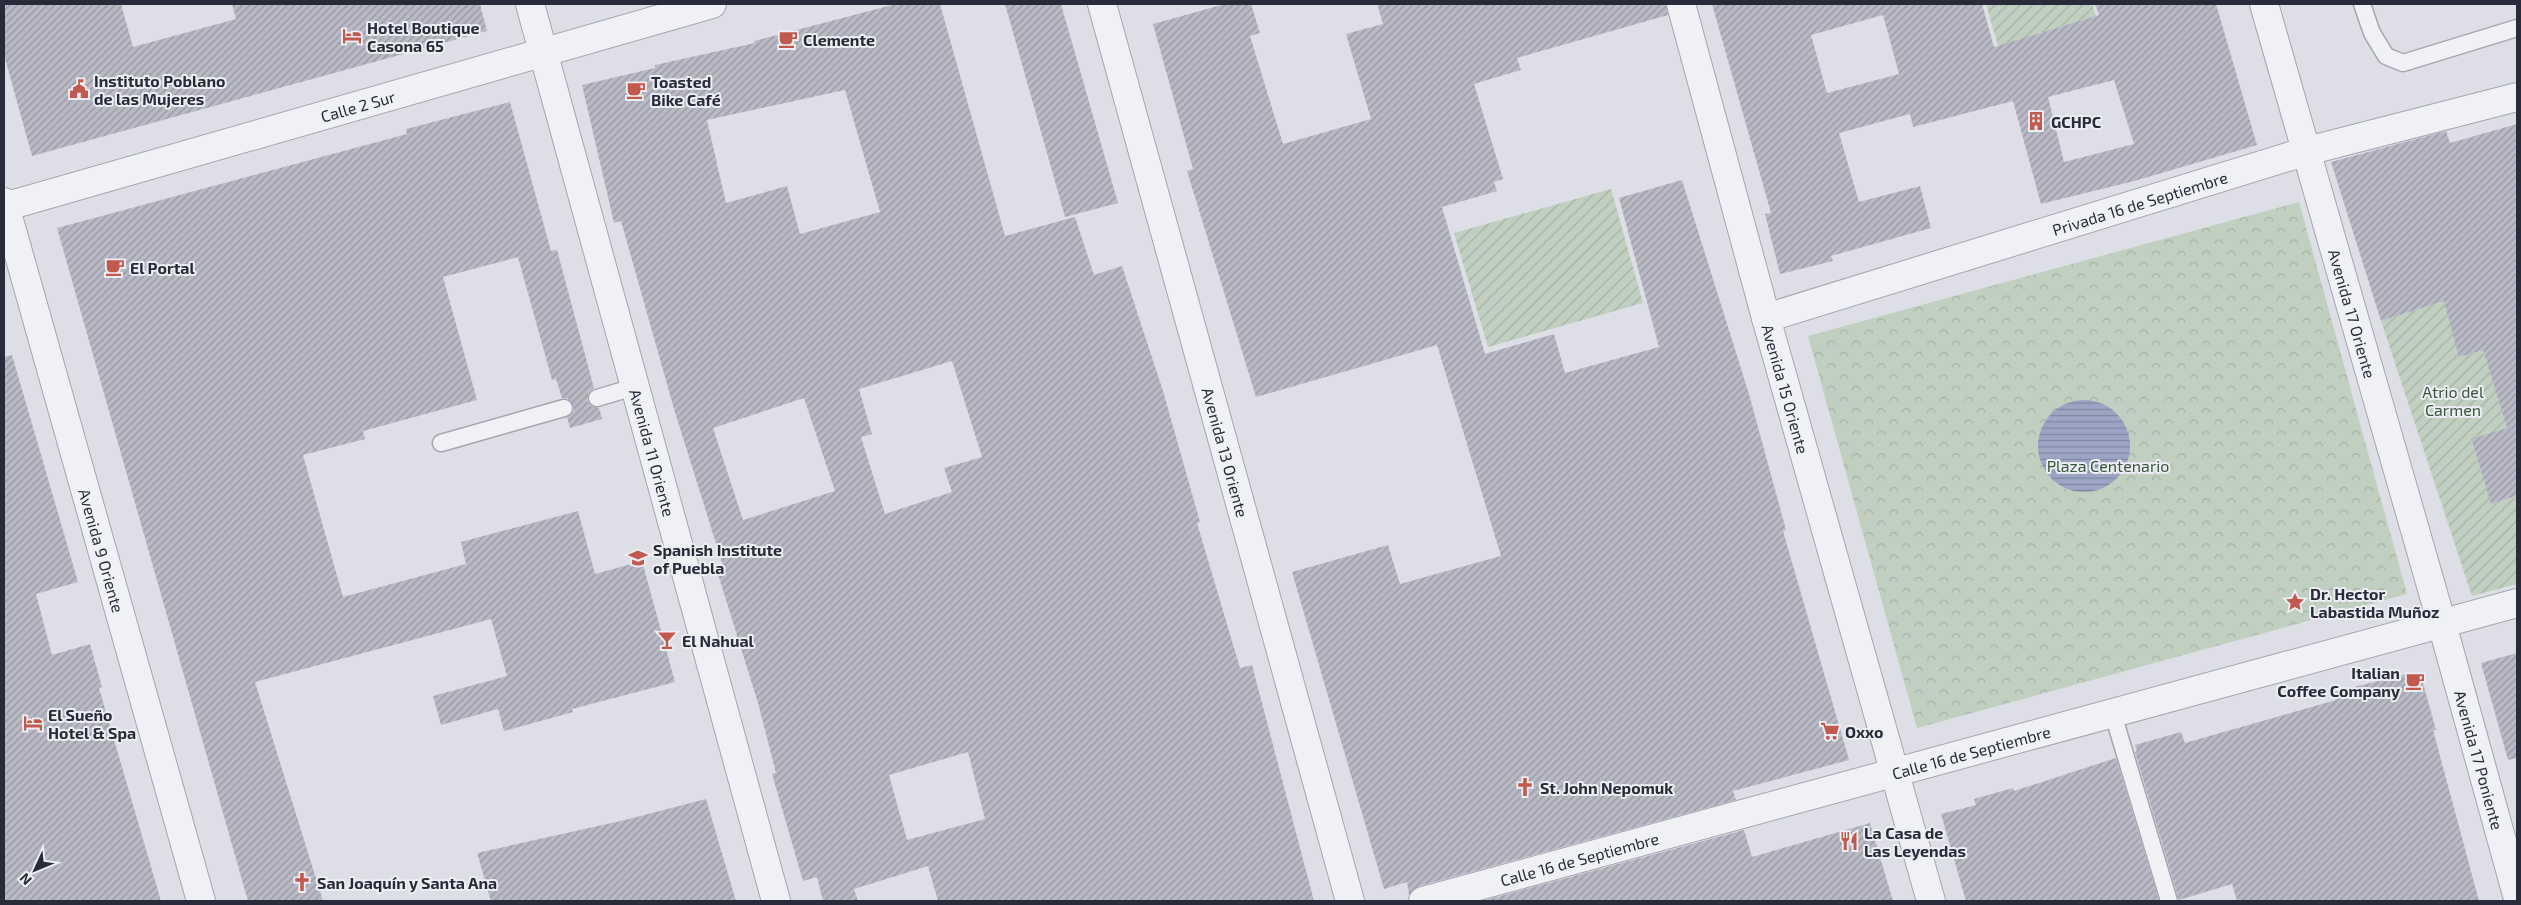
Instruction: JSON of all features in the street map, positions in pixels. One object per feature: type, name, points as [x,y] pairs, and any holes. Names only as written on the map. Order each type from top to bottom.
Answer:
[{"type":"street","name":"Avenida 11 Oriente","points":[[530,4],[776,901]]},
{"type":"street","name":"Calle 2 Sur","points":[[4,205],[712,4]]},
{"type":"street","name":"Avenida 13 Oriente","points":[[1102,4],[1350,901]]},
{"type":"street","name":"Avenida 15 Oriente","points":[[1681,4],[1766,318],[1931,901]]},
{"type":"street","name":"Avenida 17 Oriente","points":[[2264,4],[2442,624]]},
{"type":"street","name":"Privada 16 de Septiembre","points":[[1766,318],[2306,151],[2517,97]]},
{"type":"street","name":"Avenida 9 Oriente","points":[[4,205],[201,901]]},
{"type":"street","name":"Calle 16 de Septiembre","points":[[1423,901],[2517,603]]},
{"type":"street","name":"Avenida 17 Poniente","points":[[2442,624],[2517,895]]},
{"type":"lane","points":[[2362,4],[2372,33],[2386,56],[2403,63],[2517,28]]},
{"type":"lane","points":[[597,398],[634,387]]},
{"type":"lane","points":[[441,444],[564,408]]},
{"type":"lane","points":[[2113,714],[2168,901]]},
{"type":"green space","points":[[1986,4],[2092,4],[2096,16],[1998,46]]},
{"type":"green space","points":[[1611,189],[1643,303],[1488,347],[1454,233]]},
{"type":"green space","name":"Plaza Centenario","points":[[2299,202],[2407,594],[1917,728],[1808,336]]},
{"type":"green space","name":"Atrio del Carmen","points":[[2444,301],[2483,350],[2507,428],[2471,440],[2491,504],[2516,497],[2517,501],[2517,584],[2472,596],[2381,321]]},
{"type":"water","points":[[2075,400],[2093,400],[2110,407],[2123,420],[2130,437],[2130,455],[2123,472],[2110,485],[2093,492],[2075,492],[2058,485],[2045,472],[2038,455],[2038,437],[2045,420],[2058,407]]},
{"type":"building","points":[[4,4],[121,4],[133,47],[236,19],[232,4],[480,4],[487,31],[32,156],[4,55]]},
{"type":"building","points":[[896,4],[940,4],[1005,236],[1075,217],[1094,275],[1122,266],[1163,391],[1200,522],[1197,523],[1240,668],[1252,665],[1314,901],[938,901],[928,866],[854,889],[858,901],[823,901],[817,877],[803,881],[772,774],[776,773],[758,703],[717,571],[724,569],[674,409],[621,221],[614,223],[582,85],[655,68],[655,65],[755,43],[754,41]],"holes":[[[845,90],[880,212],[800,234],[787,186],[726,203],[707,120]],[[952,361],[982,457],[944,468],[952,492],[885,514],[861,437],[872,434],[859,389]],[[804,398],[835,491],[743,520],[713,428]],[[968,752],[985,819],[907,840],[889,775]]]},
{"type":"building","points":[[1005,4],[1061,4],[1118,203],[1065,217]]},
{"type":"building","points":[[1225,4],[1251,4],[1260,33],[1250,36],[1283,144],[1371,119],[1346,34],[1383,24],[1377,4],[1666,4],[1668,15],[1517,58],[1521,70],[1474,84],[1503,179],[1494,182],[1497,191],[1442,207],[1485,354],[1554,334],[1565,373],[1659,347],[1619,198],[1682,180],[1749,394],[1786,530],[1783,531],[1849,760],[1733,791],[1736,800],[1419,886],[1409,895],[1407,882],[1384,889],[1292,572],[1388,545],[1400,584],[1501,556],[1437,345],[1256,397],[1187,171],[1193,169],[1153,24]]},
{"type":"building","points":[[1712,4],[1982,4],[1994,47],[2099,15],[2095,4],[2216,4],[2257,145],[2138,180],[2041,204],[2013,101],[1913,127],[1910,114],[1839,133],[1859,202],[1920,186],[1931,228],[1831,256],[1833,261],[1780,274],[1765,214],[1771,213]],"holes":[[[1883,15],[1899,74],[1827,93],[1811,35]],[[2114,80],[2134,144],[2064,162],[2048,97]]]},
{"type":"building","points":[[510,102],[551,251],[557,250],[594,388],[589,392],[587,400],[591,406],[599,408],[602,419],[570,428],[567,417],[574,411],[573,405],[567,398],[562,398],[556,379],[552,380],[518,257],[443,277],[477,400],[363,431],[365,439],[303,455],[343,597],[466,564],[461,542],[578,511],[595,574],[642,561],[675,682],[572,709],[573,712],[504,731],[498,709],[441,725],[433,696],[507,676],[491,619],[255,682],[323,901],[248,901],[57,228],[407,134],[406,129]]},
{"type":"building","points":[[2517,124],[2517,496],[2491,504],[2471,439],[2507,428],[2483,350],[2459,357],[2444,301],[2381,321],[2331,162],[2446,131],[2450,143]]},
{"type":"building","points":[[12,355],[78,582],[36,594],[52,655],[90,644],[102,687],[99,688],[161,901],[4,901],[4,357]]},
{"type":"building","points":[[2517,653],[2517,758],[2508,760],[2481,663]]},
{"type":"building","points":[[2410,673],[2418,676],[2423,683],[2436,730],[2433,730],[2479,901],[2237,901],[2232,884],[2179,900],[2135,752],[2137,751],[2135,745],[2181,732],[2185,743],[2336,700],[2334,692]]},
{"type":"building","points":[[2116,758],[2159,901],[1966,901],[1941,814],[1976,805],[1974,799],[2013,788],[2014,791]]},
{"type":"building","points":[[706,799],[736,901],[491,901],[477,853],[625,820]]},
{"type":"building","points":[[1870,823],[1893,901],[1482,901],[1744,830],[1752,857]]},
{"type":"place","name":"Hotel Boutique Casona 65","points":[[352,36]]},
{"type":"place","name":"Clemente","points":[[788,39]]},
{"type":"place","name":"Instituto Poblano de las Mujeres","points":[[79,89]]},
{"type":"place","name":"Toasted Bike Café","points":[[636,90]]},
{"type":"place","name":"GCHPC","points":[[2036,121]]},
{"type":"place","name":"El Portal","points":[[115,267]]},
{"type":"place","name":"Spanish Institute of Puebla","points":[[638,558]]},
{"type":"place","name":"Dr. Hector Labastida Muñoz","points":[[2295,602]]},
{"type":"place","name":"El Nahual","points":[[667,640]]},
{"type":"place","name":"Italian Coffee Company","points":[[2415,681]]},
{"type":"place","name":"El Sueño Hotel & Spa","points":[[33,723]]},
{"type":"place","name":"Oxxo","points":[[1830,731]]},
{"type":"place","name":"St. John Nepomuk","points":[[1525,787]]},
{"type":"place","name":"La Casa de Las Leyendas","points":[[1849,841]]},
{"type":"place","name":"San Joaquín y Santa Ana","points":[[302,882]]}]
